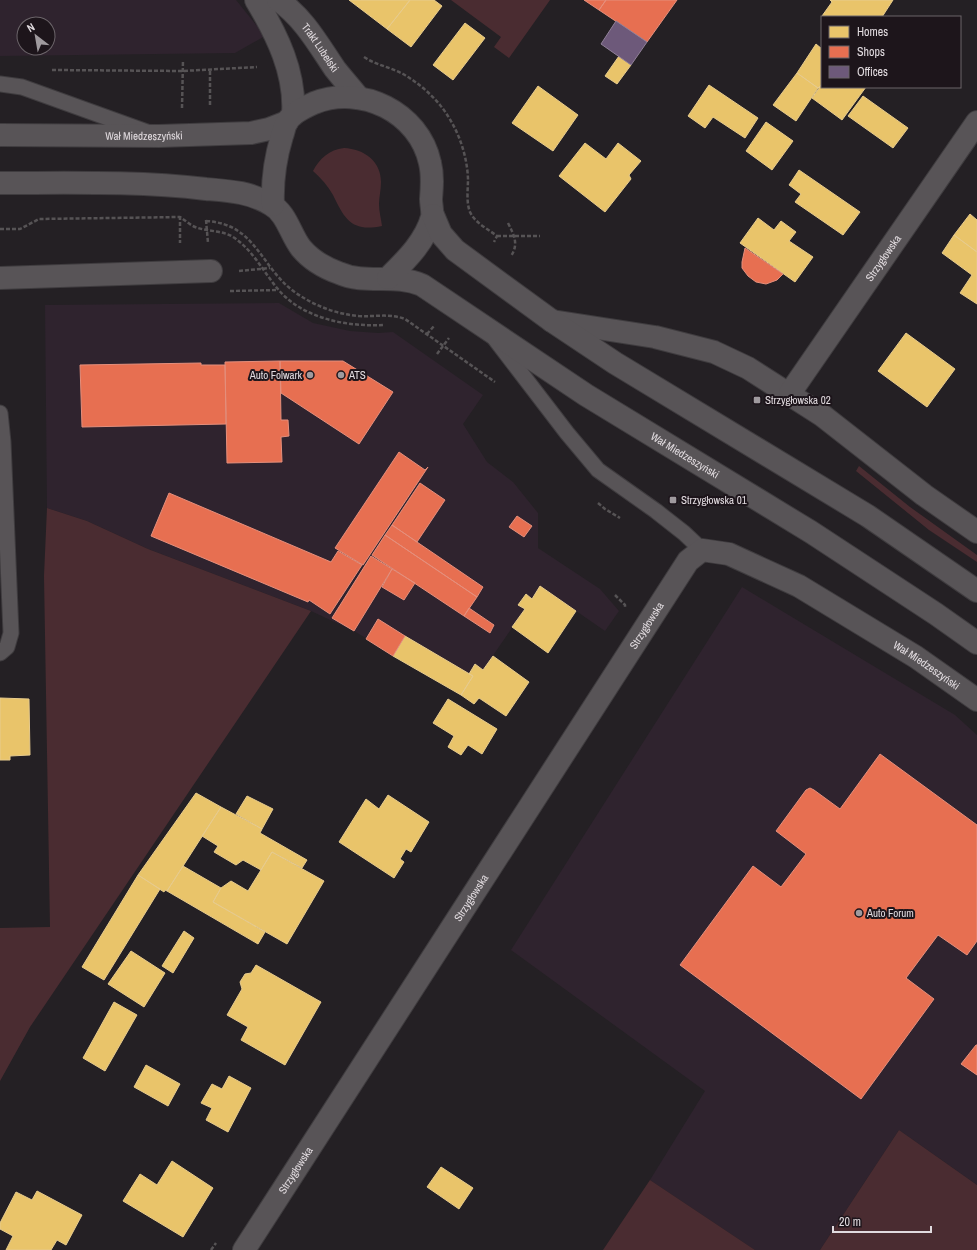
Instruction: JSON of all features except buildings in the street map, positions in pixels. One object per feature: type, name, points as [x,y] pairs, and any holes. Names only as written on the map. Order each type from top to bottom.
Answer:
[{"type":"main road","points":[[256,0],[278,40],[285,59],[294,100],[290,118],[276,158],[272,185],[272,205]]},
{"type":"main road","name":"Trakt Lubelski","points":[[278,0],[291,9],[305,24],[336,70],[359,98]]},
{"type":"main road","name":"Wał Miedzeszyński","points":[[0,135],[159,136],[251,133],[269,129],[310,105],[329,98],[359,98],[374,101],[398,115],[409,123],[421,141],[430,162],[432,174],[432,215]]},
{"type":"main road","name":"Strzygłowska","points":[[790,393],[977,122]]},
{"type":"main road","points":[[0,184],[138,183],[180,185],[232,190],[255,195],[272,205]]},
{"type":"main road","name":"Wał Miedzeszyński","points":[[272,205],[285,218],[302,248],[313,260],[340,274],[364,280],[388,278],[409,280],[422,285],[490,332],[643,432],[749,494],[859,562],[977,643]]},
{"type":"main road","points":[[388,278],[407,260],[425,236],[432,215]]},
{"type":"main road","points":[[432,215],[441,234],[455,250],[552,321],[615,363],[868,516],[977,591]]},
{"type":"main road","points":[[0,278],[211,270]]},
{"type":"main road","points":[[552,321],[655,337],[714,352],[748,368],[790,393],[824,416],[924,495],[977,532]]},
{"type":"main road","name":"Wał Miedzeszyński","points":[[702,550],[729,554],[799,586],[916,657],[977,700]]},
{"type":"main road","name":"Strzygłowska","points":[[244,1250],[676,578],[688,561],[702,550]]},
{"type":"lane","points":[[0,84],[22,87],[159,136]]},
{"type":"lane","points":[[490,332],[530,386],[591,462],[616,484],[656,511],[684,533],[702,550]]},
{"type":"lane","points":[[0,413],[3,442],[11,633],[7,647],[0,653]]},
{"type":"path","points":[[182,114],[183,60]]},
{"type":"path","points":[[51,70],[164,71]]},
{"type":"path","points":[[179,213],[180,271]]},
{"type":"path","points":[[206,221],[221,222],[237,229],[253,242],[270,268],[295,292],[311,302],[332,311],[360,316],[395,315],[411,323]]},
{"type":"path","points":[[497,236],[540,236]]},
{"type":"shaded area","points":[[0,0],[236,0],[265,36],[235,53],[56,55],[56,16],[16,16],[16,56],[0,56]]},
{"type":"shaded area","points":[[451,0],[550,0],[509,58],[494,47],[501,37]]},
{"type":"shaded area","points":[[344,148],[364,154],[375,162],[378,168],[381,182],[379,204],[382,226],[363,227],[351,222],[342,211],[327,185],[313,171],[326,155]]},
{"type":"shaded area","points":[[279,303],[313,323],[350,331],[378,333],[393,332],[483,395],[463,424],[487,462],[513,482],[538,513],[538,548],[600,589],[619,611],[605,631],[540,586],[532,599],[525,594],[518,605],[525,609],[483,670],[475,665],[469,674],[473,676],[461,695],[354,631],[311,611],[148,549],[87,521],[47,508],[45,305]]},
{"type":"shaded area","points":[[859,466],[910,507],[977,555],[977,562],[929,530],[856,471]]},
{"type":"shaded area","points":[[47,508],[87,521],[148,549],[311,611],[30,1027],[0,1081],[0,928],[50,927],[44,576]]},
{"type":"shaded area","points":[[742,587],[955,715],[977,735],[977,1185],[899,1130],[820,1250],[755,1250],[650,1180],[705,1091],[511,950]]},
{"type":"shaded area","points":[[899,1130],[977,1185],[977,1250],[820,1250]]},
{"type":"shaded area","points":[[650,1180],[755,1250],[603,1250]]},
{"type":"place","name":"Auto Folwark","points":[[310,375]]},
{"type":"place","name":"ATS","points":[[341,375]]},
{"type":"place","name":"Strzygłowska 02","points":[[757,400]]},
{"type":"place","name":"Strzygłowska 01","points":[[673,500]]},
{"type":"place","name":"Auto Forum","points":[[859,913]]}]
